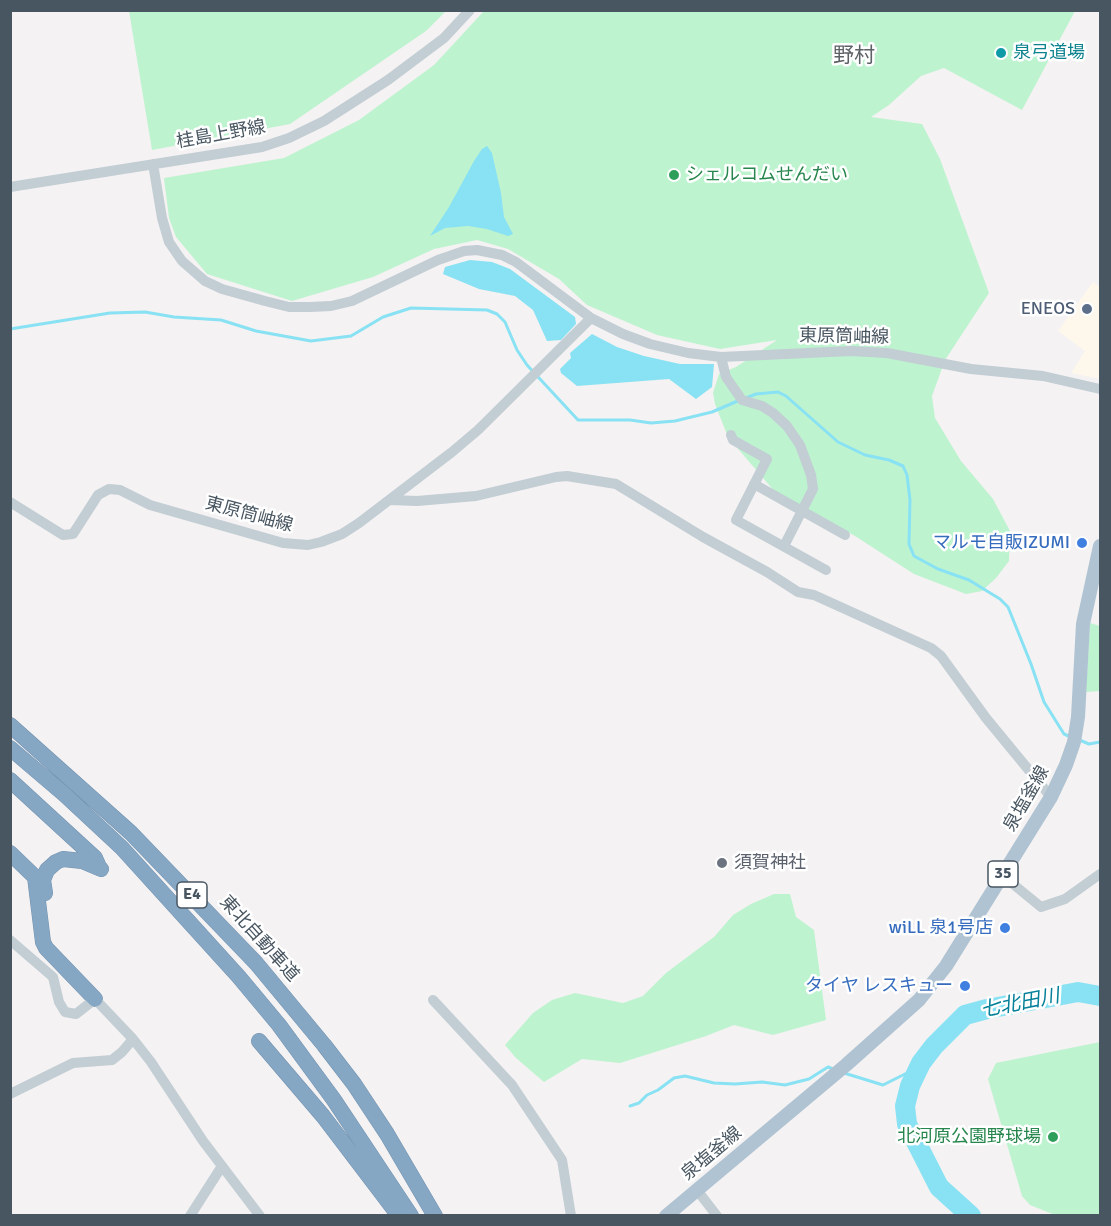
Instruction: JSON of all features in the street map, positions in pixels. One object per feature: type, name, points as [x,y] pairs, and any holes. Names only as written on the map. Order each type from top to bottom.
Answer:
[{"type":"highway","name":"東北自動車道","points":[[10,725],[131,833],[222,926],[293,1007],[354,1084],[435,1215]]},
{"type":"highway","name":"E4","points":[[10,748],[122,848],[239,976],[279,1025],[334,1100],[411,1215]]},
{"type":"highway","points":[[10,780],[94,858],[100,869],[82,861],[63,859],[56,862],[43,880],[52,942],[61,963]]},
{"type":"highway","points":[[10,853],[35,877],[43,942],[46,948],[95,999]]},
{"type":"highway","points":[[259,1041],[323,1116],[399,1215]]},
{"type":"highway","points":[[354,1084],[397,1138],[446,1215]]},
{"type":"main road","name":"泉塩釜線","points":[[666,1215],[846,1065],[919,1000],[946,966],[1051,796],[1066,765],[1075,736],[1083,624],[1101,546]]},
{"type":"street","name":"桂島上野線","points":[[10,187],[262,147],[290,138],[324,121],[395,75],[444,38],[470,10]]},
{"type":"street","name":"東原筒岫線","points":[[153,164],[162,218],[169,242],[182,261],[205,281],[222,289],[289,307],[331,306],[352,302],[445,257],[464,251],[477,250],[502,255],[516,262],[591,318],[650,344],[688,353],[721,357],[851,351],[887,353],[971,369],[1044,376],[1101,389]]},
{"type":"street","name":"東原筒岫線","points":[[10,502],[63,535],[73,534],[99,495],[109,489],[120,490],[150,505],[297,545],[321,542],[342,534],[390,500],[478,430],[591,318]]},
{"type":"street","points":[[721,357],[726,376],[740,398],[773,413],[787,426],[800,445],[811,475],[813,489],[784,546]]},
{"type":"street","points":[[731,435],[734,440],[767,459],[736,520],[826,570]]},
{"type":"street","points":[[390,500],[417,501],[476,496],[567,476],[616,484],[798,592],[814,595],[931,648],[941,656],[986,718],[1051,796]]},
{"type":"street","points":[[754,484],[845,535]]},
{"type":"street","points":[[1002,875],[1041,907],[1065,899],[1101,874]]},
{"type":"street","points":[[10,940],[54,977],[59,1002],[65,1012],[76,1014],[95,999],[133,1039],[222,1166],[260,1215]]},
{"type":"street","points":[[433,1000],[512,1085],[562,1160],[571,1215]]},
{"type":"street","points":[[10,1094],[73,1063],[112,1060],[133,1039]]},
{"type":"street","points":[[189,1215],[222,1166]]},
{"type":"street","points":[[697,1190],[717,1215]]},
{"type":"shaded area","name":"ENEOS","points":[[1093,282],[1100,287],[1100,379],[1071,373],[1085,351],[1058,331]]},
{"type":"green space","points":[[129,10],[446,11],[426,31],[290,124],[152,150]]},
{"type":"green space","points":[[484,11],[1075,11],[1022,110],[944,68],[921,76],[889,105],[871,117],[922,124],[940,159],[989,293],[945,360],[932,396],[935,418],[961,461],[993,499],[1010,531],[1009,561],[982,591],[966,594],[914,574],[855,536],[775,492],[728,437],[713,393],[719,374],[736,367],[777,340],[720,349],[657,335],[587,305],[559,279],[508,249],[477,240],[434,249],[373,277],[292,301],[207,274],[176,237],[169,218],[164,178],[284,158],[359,120],[434,65]]},
{"type":"green space","points":[[1090,623],[1100,626],[1100,691],[1086,692]]},
{"type":"green space","points":[[774,894],[790,894],[796,917],[814,930],[826,1020],[773,1035],[734,1025],[620,1063],[582,1059],[544,1082],[516,1058],[505,1045],[533,1013],[552,1000],[575,993],[623,1003],[643,996],[666,973],[714,937],[733,915]]},
{"type":"green space","name":"北河原公園野球場","points":[[1100,1042],[1100,1215],[1055,1215],[1030,1205],[1022,1196],[988,1079],[996,1063]]},
{"type":"water","points":[[487,146],[492,153],[504,217],[513,234],[508,236],[468,226],[445,228],[430,236],[474,161],[482,149]]},
{"type":"water","points":[[470,260],[492,262],[510,269],[575,317],[576,324],[561,340],[547,341],[533,310],[515,296],[479,289],[443,274],[445,267]]},
{"type":"water","points":[[592,334],[617,347],[644,356],[680,364],[714,364],[712,387],[696,399],[669,379],[577,386],[561,373],[560,369],[571,358],[570,353]]},
{"type":"waterway","points":[[10,329],[110,313],[145,312],[174,317],[221,320],[256,331],[311,341],[351,336],[383,317],[411,308],[487,310],[497,314],[505,322],[517,350],[527,365],[578,420],[630,420],[651,423],[675,421],[712,412],[740,400]]},
{"type":"waterway","points":[[746,398],[756,394],[778,392],[786,396],[838,442],[865,455],[889,460],[903,466],[907,475],[910,500],[909,544],[914,556],[938,569],[969,580],[1000,599],[1008,607],[1044,702],[1064,734],[1071,737]]},
{"type":"waterway","points":[[1077,739],[1089,744],[1100,742]]},
{"type":"waterway","name":"七北田川","points":[[971,1216],[939,1187],[907,1124],[905,1106],[910,1086],[921,1063],[934,1046],[965,1015],[1078,992],[1100,996]]},
{"type":"waterway","points":[[630,1106],[639,1103],[647,1095],[674,1078],[685,1076],[714,1083],[762,1082],[785,1085],[809,1079],[828,1067],[833,1069]]},
{"type":"waterway","points":[[844,1073],[883,1085],[919,1067]]},
{"type":"place","name":"泉弓道場","points":[[1001,53]]},
{"type":"place","name":"シェルコムせんだい","points":[[674,175]]},
{"type":"place","name":"ENEOS","points":[[1087,309]]},
{"type":"place","name":"マルモ自販IZUMI","points":[[1082,543]]},
{"type":"place","name":"須賀神社","points":[[722,863]]},
{"type":"place","name":"wiLL 泉1号店","points":[[1005,928]]},
{"type":"place","name":"タイヤ レスキュー","points":[[965,986]]},
{"type":"place","name":"北河原公園野球場","points":[[1053,1137]]},
{"type":"district","name":"野村","points":[[854,56]]}]
